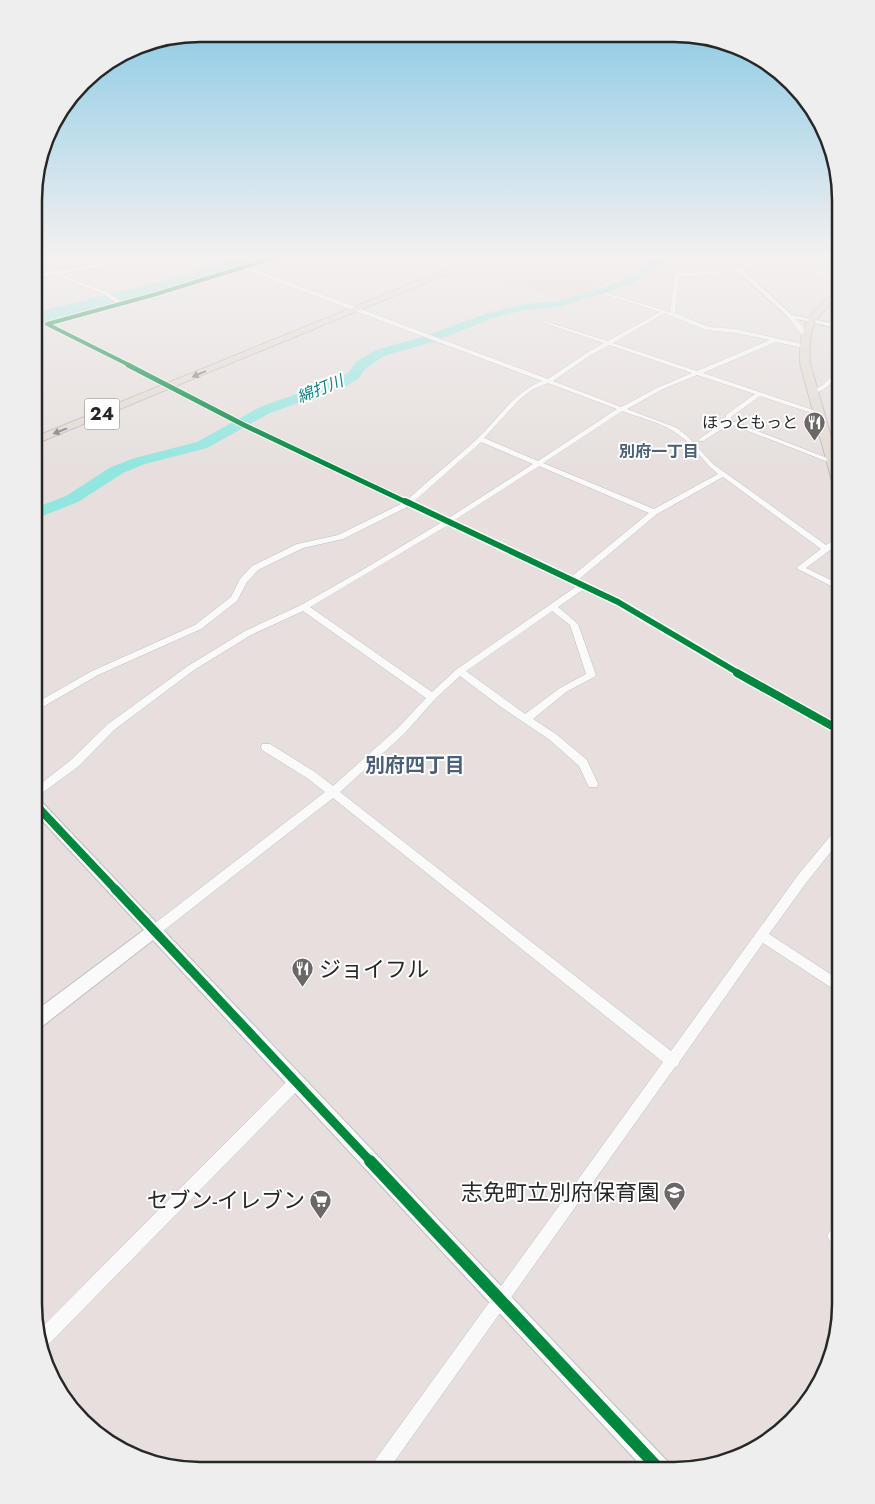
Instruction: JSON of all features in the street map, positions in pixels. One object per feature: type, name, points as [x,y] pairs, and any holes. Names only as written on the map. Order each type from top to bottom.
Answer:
[{"type":"main road","name":"24","points":[[42,427],[291,327]]},
{"type":"main road","name":"24","points":[[42,438],[313,327]]},
{"type":"main road","points":[[807,327],[804,334],[805,363],[832,454]]},
{"type":"street","points":[[53,327],[244,426],[407,504],[573,580],[582,586],[604,594],[642,614],[717,662],[832,727]]},
{"type":"street","points":[[402,327],[675,429],[711,465],[826,549]]},
{"type":"street","points":[[561,327],[820,414]]},
{"type":"street","points":[[42,704],[95,673],[198,628],[234,599],[243,581],[255,568],[300,546],[340,537],[407,504],[480,438],[521,395],[531,388],[548,382],[636,327]]},
{"type":"street","points":[[703,327],[736,331],[804,346]]},
{"type":"street","points":[[800,327],[804,334]]},
{"type":"street","points":[[42,789],[75,763],[111,727],[191,668],[248,633],[304,607],[335,590],[353,577],[362,574],[620,410],[661,388],[775,340]]},
{"type":"street","points":[[813,392],[825,386],[832,379]]},
{"type":"street","points":[[729,422],[728,416],[759,394]]},
{"type":"street","points":[[701,440],[729,422]]},
{"type":"street","points":[[729,422],[832,465]]},
{"type":"street","points":[[480,438],[654,512]]},
{"type":"street","points":[[573,580],[654,512],[723,474]]},
{"type":"street","points":[[832,545],[800,568],[832,584]]},
{"type":"street","points":[[275,547],[284,553]]},
{"type":"street","points":[[42,1016],[333,792],[401,731],[432,697],[460,671],[525,625],[554,608],[582,586]]},
{"type":"street","points":[[304,607],[432,697]]},
{"type":"street","points":[[526,719],[563,690],[591,675],[574,624],[554,608]]},
{"type":"street","points":[[460,671],[526,719],[553,736],[583,763],[593,784]]},
{"type":"street","points":[[266,747],[311,775],[673,1061]]},
{"type":"street","points":[[42,812],[652,1462]]},
{"type":"street","points":[[384,1462],[802,879],[832,842]]},
{"type":"street","points":[[762,936],[832,982]]},
{"type":"street","points":[[46,1335],[296,1082]]},
{"type":"waterway","name":"綿打川","points":[[42,511],[72,499],[117,470],[140,461],[202,445],[265,410],[341,383],[353,376],[361,365],[380,353],[429,339],[460,327]]},
{"type":"cycle path","points":[[53,327],[244,425],[601,593],[832,726]]},
{"type":"cycle path","points":[[42,812],[652,1462]]},
{"type":"place","name":"ほっともっと","points":[[814,441]]},
{"type":"place","name":"ジョイフル","points":[[303,988]]},
{"type":"place","name":"志免町立別府保育園","points":[[675,1211]]},
{"type":"place","name":"セブン-イレブン","points":[[321,1219]]},
{"type":"district","name":"別府一丁目","points":[[659,451]]},
{"type":"district","name":"別府四丁目","points":[[415,765]]}]
